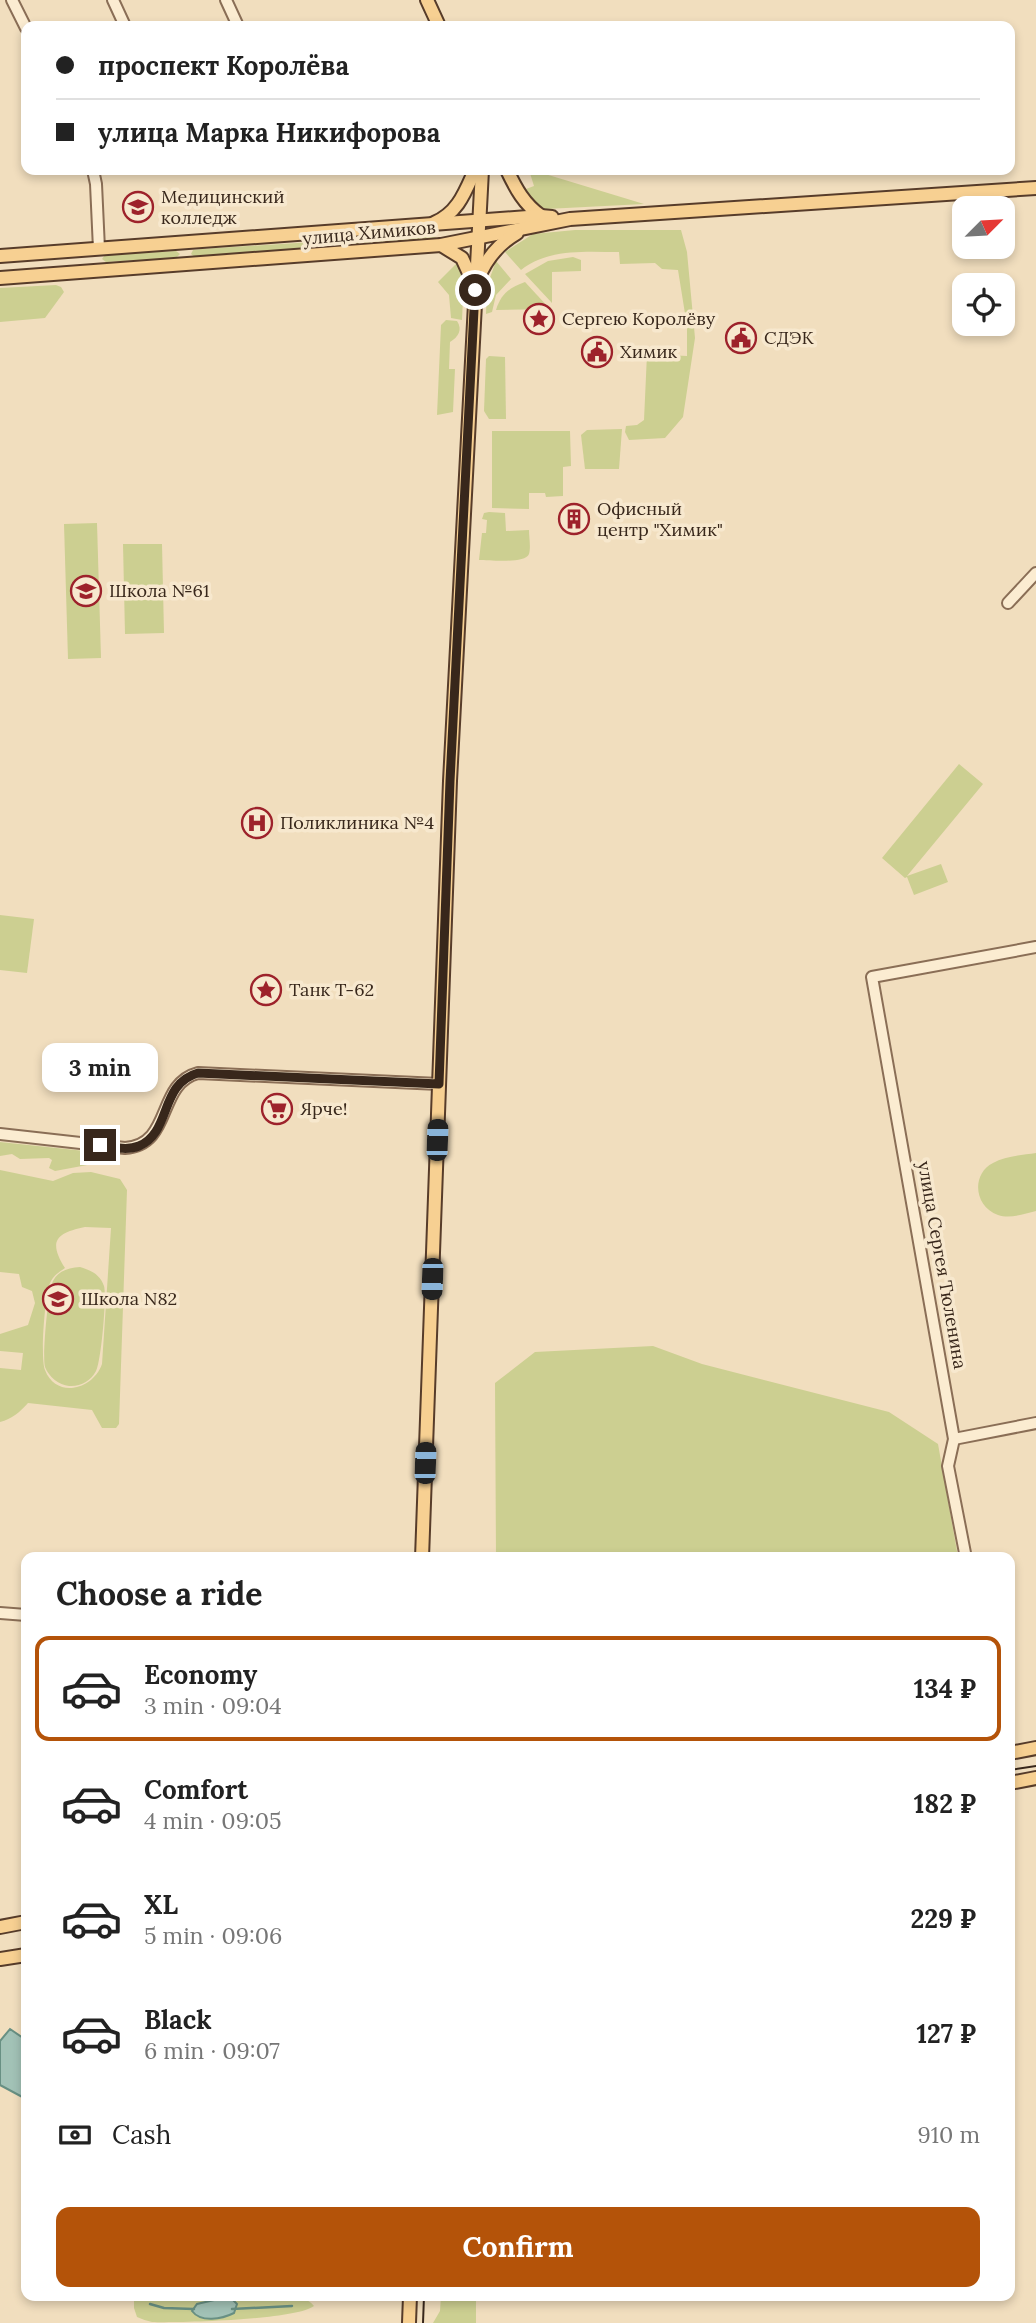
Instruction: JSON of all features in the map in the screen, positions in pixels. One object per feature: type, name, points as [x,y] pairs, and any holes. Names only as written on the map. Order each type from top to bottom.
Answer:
[{"type":"main road","points":[[427,0],[437,21]]},
{"type":"main road","points":[[428,225],[452,213],[473,175]]},
{"type":"main road","points":[[422,1552],[451,773],[482,175]]},
{"type":"main road","points":[[510,175],[524,201],[541,216]]},
{"type":"main road","name":"улица Химиков","points":[[4,277],[441,245],[570,219],[1036,188]]},
{"type":"main road","name":"улица Химиков","points":[[3,256],[541,216],[570,219]]},
{"type":"main road","points":[[475,290],[484,266],[498,247],[527,228]]},
{"type":"main road","points":[[188,243],[190,264]]},
{"type":"main road","points":[[441,245],[462,257],[475,290]]},
{"type":"main road","points":[[99,249],[100,270]]},
{"type":"main road","points":[[3,256],[4,277]]},
{"type":"main road","points":[[1015,1752],[1036,1748]]},
{"type":"main road","points":[[1015,1782],[1036,1778]]},
{"type":"main road","points":[[0,1927],[21,1923]]},
{"type":"main road","points":[[0,1959],[21,1956]]},
{"type":"main road","points":[[409,2323],[410,2301]]},
{"type":"street","points":[[12,0],[22,21]]},
{"type":"street","points":[[113,0],[123,21]]},
{"type":"street","points":[[226,0],[236,21]]},
{"type":"street","points":[[94,175],[99,249]]},
{"type":"street","points":[[1008,603],[1036,573]]},
{"type":"street","name":"улица Сергея Тюленина","points":[[965,1552],[948,1466],[954,1439],[872,977],[1036,947]]},
{"type":"street","points":[[0,1134],[125,1148],[138,1146],[160,1125],[171,1094],[178,1085],[187,1077],[198,1073],[439,1084]]},
{"type":"street","points":[[954,1439],[1036,1423]]},
{"type":"street","points":[[0,1613],[21,1615]]},
{"type":"green space","points":[[531,175],[548,175],[644,204],[546,209],[534,202],[526,189],[534,186]]},
{"type":"green space","points":[[575,230],[681,230],[687,252],[695,338],[683,417],[665,438],[629,440],[625,432],[626,426],[637,425],[644,420],[647,354],[687,356],[687,326],[678,270],[662,269],[655,263],[620,264],[619,252],[594,252],[543,258],[521,270],[505,252],[533,234]]},
{"type":"green space","points":[[421,235],[436,237],[195,257],[191,254],[193,250],[201,249]]},
{"type":"green space","points":[[176,251],[180,254],[176,258],[106,262],[102,259],[105,255]]},
{"type":"green space","points":[[573,257],[581,260],[581,271],[552,272],[552,303],[525,274],[548,261]]},
{"type":"green space","points":[[496,261],[511,279],[496,295],[492,312],[486,314],[487,286]]},
{"type":"green space","points":[[457,263],[464,275],[462,320],[451,318],[449,295],[438,282]]},
{"type":"green space","points":[[525,282],[549,308],[496,310],[506,292]]},
{"type":"green space","points":[[56,285],[64,292],[45,318],[0,322],[0,288]]},
{"type":"green space","points":[[446,320],[457,321],[460,327],[457,336],[450,342],[449,369],[455,369],[453,412],[437,415],[441,325]]},
{"type":"green space","points":[[489,356],[505,357],[506,419],[489,419],[484,411],[486,359]]},
{"type":"green space","points":[[622,429],[619,469],[585,469],[581,435],[587,430]]},
{"type":"green space","points":[[492,431],[570,431],[571,466],[563,467],[563,496],[546,497],[545,493],[529,493],[529,509],[492,508]]},
{"type":"green space","points":[[484,513],[505,513],[506,531],[529,530],[530,551],[526,557],[499,561],[479,560],[482,533],[486,533],[487,520],[482,519]]},
{"type":"green space","points":[[97,523],[101,658],[68,659],[64,524]]},
{"type":"green space","points":[[123,544],[162,544],[164,633],[125,634]]},
{"type":"green space","points":[[959,764],[983,784],[907,876],[941,864],[948,882],[914,895],[907,877],[882,858]]},
{"type":"green space","points":[[0,915],[34,919],[27,973],[0,970]]},
{"type":"green space","points":[[0,1142],[94,1152],[99,1156],[98,1163],[55,1171],[49,1168],[52,1160],[49,1158],[20,1159],[12,1154],[0,1156]]},
{"type":"green space","points":[[1036,1153],[1036,1211],[1007,1216],[990,1211],[980,1198],[978,1190],[981,1175],[986,1168],[1003,1159]]},
{"type":"green space","points":[[0,1170],[53,1181],[73,1173],[91,1172],[120,1179],[127,1190],[119,1424],[116,1428],[102,1428],[92,1410],[28,1403],[16,1415],[0,1422],[0,1368],[21,1370],[23,1353],[0,1351],[0,1334],[28,1325],[35,1303],[32,1291],[22,1287],[19,1274],[0,1272]],"holes":[[[111,1228],[102,1364],[91,1380],[74,1388],[65,1388],[50,1379],[45,1370],[43,1353],[48,1290],[53,1278],[65,1268],[56,1245],[61,1235],[75,1229]]]},
{"type":"green space","points":[[80,1267],[91,1271],[104,1286],[103,1329],[96,1371],[85,1383],[69,1386],[55,1380],[45,1367],[46,1324],[53,1281],[64,1271]]},
{"type":"green space","points":[[653,1346],[702,1364],[889,1412],[938,1444],[957,1552],[496,1552],[495,1383],[535,1352]]},
{"type":"green space","points":[[134,2301],[309,2301],[314,2306],[285,2315],[166,2322],[152,2322],[137,2317]]},
{"type":"green space","points":[[441,2301],[476,2301],[476,2323],[433,2323],[440,2311]]},
{"type":"shaded area","points":[[10,2029],[21,2037],[21,2096],[0,2085],[0,2041]]},
{"type":"shaded area","points":[[234,2301],[237,2304],[234,2313],[224,2317],[206,2318],[192,2311],[197,2304]]},
{"type":"waterway","points":[[150,2304],[164,2308],[194,2309]]},
{"type":"waterway","points":[[232,2309],[292,2306]]},
{"type":"tram line","points":[[1015,1769],[1036,1766]]},
{"type":"tram line","points":[[423,2323],[424,2301]]},
{"type":"place","name":"Медицинский колледж","points":[[138,207]]},
{"type":"place","name":"Сергею Королёву","points":[[539,319]]},
{"type":"place","name":"СДЭК","points":[[741,338]]},
{"type":"place","name":"Химик","points":[[597,352]]},
{"type":"place","name":"Офисный центр \"Химик\"","points":[[574,519]]},
{"type":"place","name":"Школа №61","points":[[86,591]]},
{"type":"place","name":"Поликлиника №4","points":[[257,823]]},
{"type":"place","name":"Танк Т-62","points":[[266,990]]},
{"type":"place","name":"Ярче!","points":[[277,1109]]},
{"type":"place","name":"Школа N82","points":[[58,1299]]},
{"type":"route","points":[[100,1145],[125,1148],[145,1142],[160,1125],[171,1094],[187,1077],[198,1073],[439,1084],[450,781],[475,290]]}]
